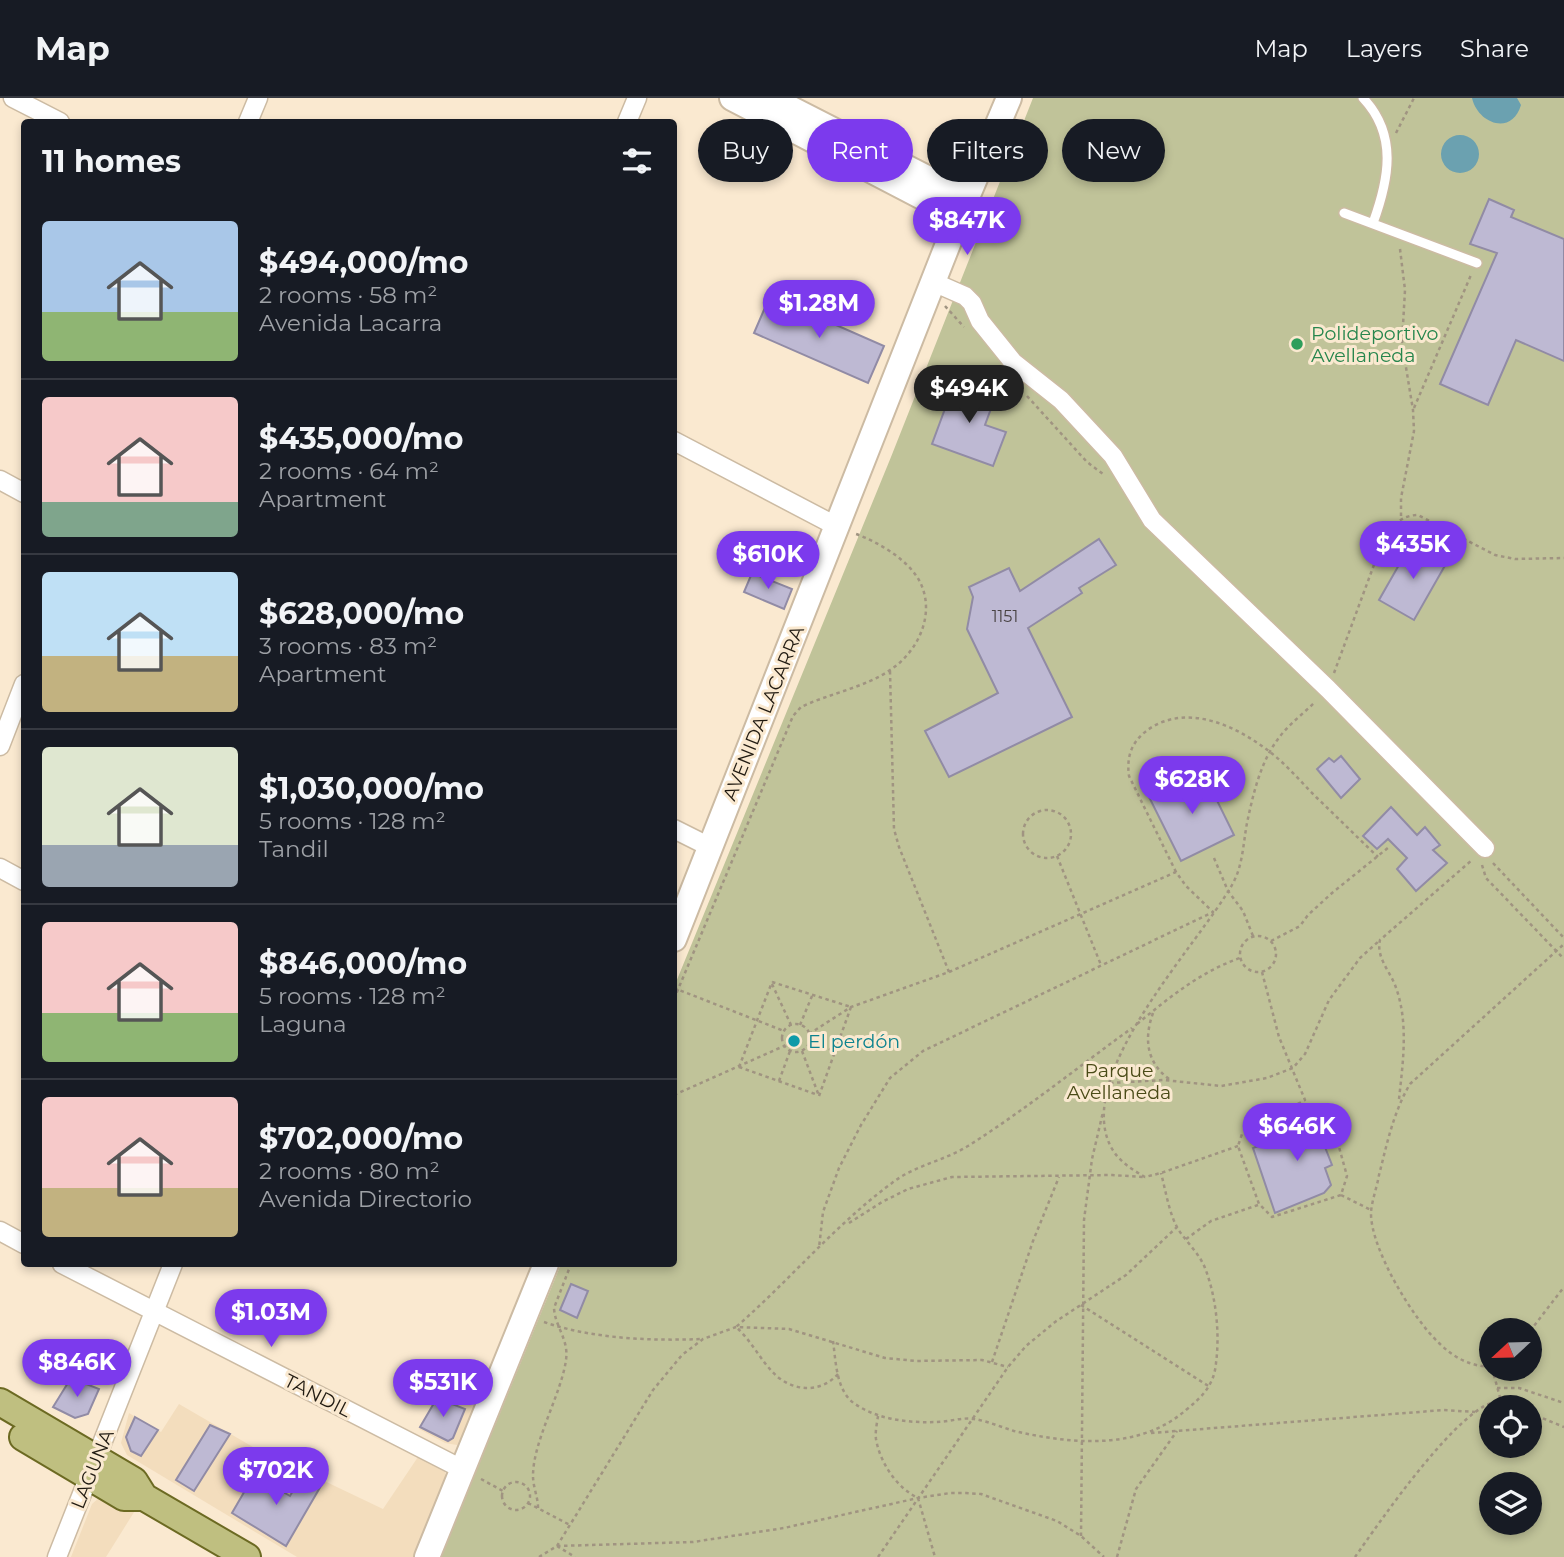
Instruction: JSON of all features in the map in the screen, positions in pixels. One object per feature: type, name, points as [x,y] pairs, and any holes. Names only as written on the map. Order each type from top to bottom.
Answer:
[{"type":"main road","points":[[0,1402],[92,1467],[124,1497],[144,1497],[247,1557]]},
{"type":"main road","points":[[0,1423],[92,1467]]},
{"type":"street","points":[[13,98],[54,119]]},
{"type":"street","points":[[249,119],[258,98]]},
{"type":"street","points":[[628,119],[637,98]]},
{"type":"street","points":[[732,98],[963,207]]},
{"type":"street","points":[[770,98],[963,207]]},
{"type":"street","name":"AVENIDA LACARRA","points":[[677,931],[933,282],[1009,98]]},
{"type":"street","points":[[933,282],[965,296],[980,321],[1013,362],[1061,400],[1112,456],[1152,520],[1328,689],[1483,850]]},
{"type":"street","points":[[677,443],[838,527]]},
{"type":"street","points":[[0,480],[21,491]]},
{"type":"street","points":[[0,746],[21,692]]},
{"type":"street","points":[[677,830],[710,847]]},
{"type":"street","points":[[0,868],[21,879]]},
{"type":"street","points":[[0,1231],[21,1242]]},
{"type":"street","name":"TANDIL","points":[[68,1267],[462,1469]]},
{"type":"street","name":"LAGUNA","points":[[57,1557],[172,1267]]},
{"type":"street","points":[[427,1557],[544,1267]]},
{"type":"lane","points":[[1363,98],[1380,120],[1387,150],[1383,194],[1373,223]]},
{"type":"lane","points":[[1344,213],[1477,263]]},
{"type":"path","points":[[1387,150],[1414,98]]},
{"type":"path","points":[[1397,232],[1405,290],[1402,343],[1413,410],[1411,453],[1401,498],[1401,519]]},
{"type":"path","points":[[1413,410],[1477,263]]},
{"type":"path","points":[[1081,1536],[1081,1305],[1084,1220],[1104,1105],[1133,1027],[1233,884],[1244,850],[1251,803],[1262,769],[1278,739],[1328,689],[1385,535],[1401,519],[1418,515],[1495,555],[1516,559],[1564,558]]},
{"type":"path","points":[[677,986],[793,716],[801,707],[890,671],[919,640],[925,621],[925,601],[919,581],[893,554],[873,540],[838,527]]},
{"type":"path","points":[[890,671],[894,829],[949,972]]},
{"type":"path","points":[[1213,912],[1186,886],[1176,872],[1129,776],[1127,763],[1132,745],[1144,732],[1161,721],[1184,717],[1207,718],[1271,752],[1377,857]]},
{"type":"path","points":[[1055,810],[1068,820],[1071,828],[1069,845],[1057,856],[1042,858],[1029,850],[1025,843],[1023,836],[1026,821],[1038,811],[1055,810]]},
{"type":"path","points":[[1271,941],[1300,926],[1332,893],[1389,847]]},
{"type":"path","points":[[1110,1083],[1171,1081],[1221,1086],[1267,1078],[1293,1068],[1305,1054],[1329,1000],[1360,958],[1483,850]]},
{"type":"path","points":[[1483,850],[1482,872],[1486,878],[1564,959]]},
{"type":"path","points":[[1057,856],[1101,965]]},
{"type":"path","points":[[1214,858],[1228,891],[1243,911],[1253,936]]},
{"type":"path","points":[[809,1034],[851,1007],[949,972],[1176,872]]},
{"type":"path","points":[[820,1248],[823,1212],[839,1168],[860,1125],[890,1078],[923,1051],[1213,912]]},
{"type":"path","points":[[1253,936],[1263,936],[1271,941],[1276,949],[1276,959],[1271,967],[1262,972],[1253,972],[1244,967],[1240,949],[1245,940],[1253,936]]},
{"type":"path","points":[[1380,940],[1379,956],[1396,988],[1404,1020],[1399,1103],[1371,1210],[1373,1231],[1389,1270],[1410,1305],[1438,1342],[1473,1366],[1479,1367]]},
{"type":"path","points":[[1399,1103],[1410,1084],[1564,944]]},
{"type":"path","points":[[539,1557],[557,1546],[653,1390],[682,1354],[703,1339],[736,1327],[895,1180],[965,1147],[1133,1027],[1196,978],[1240,958]]},
{"type":"path","points":[[1262,972],[1279,1037],[1305,1100],[1294,1106],[1287,1118],[1242,1134],[1238,1146],[1259,1204],[1272,1217],[1341,1195],[1371,1210]]},
{"type":"path","points":[[772,982],[851,1007]]},
{"type":"path","points":[[739,1067],[772,982]]},
{"type":"path","points":[[772,982],[791,1025]]},
{"type":"path","points":[[677,988],[784,1031]]},
{"type":"path","points":[[800,1025],[812,995]]},
{"type":"path","points":[[819,1096],[851,1007]]},
{"type":"path","points":[[1154,1010],[1146,1032],[1150,1054],[1157,1070],[1171,1081]]},
{"type":"path","points":[[791,1025],[800,1025],[809,1034],[809,1042],[802,1051],[790,1051],[784,1046],[784,1031],[791,1025]]},
{"type":"path","points":[[809,1042],[835,1051]]},
{"type":"path","points":[[677,1094],[784,1046]]},
{"type":"path","points":[[779,1082],[790,1051]]},
{"type":"path","points":[[802,1051],[819,1096]]},
{"type":"path","points":[[739,1067],[819,1096]]},
{"type":"path","points":[[1104,1105],[1104,1125],[1109,1144],[1118,1158],[1144,1177]]},
{"type":"path","points":[[840,1229],[908,1189],[952,1177],[1144,1177],[1238,1146]]},
{"type":"path","points":[[1339,1147],[1346,1176],[1341,1195]]},
{"type":"path","points":[[1147,1433],[1177,1419],[1210,1387],[1216,1363],[1213,1296],[1205,1268],[1177,1227],[1161,1173]]},
{"type":"path","points":[[992,1363],[1033,1241],[1059,1177]]},
{"type":"path","points":[[1186,1239],[1211,1221],[1259,1204]]},
{"type":"path","points":[[878,1557],[1026,1346],[1055,1322],[1126,1275],[1177,1227]]},
{"type":"path","points":[[538,1508],[533,1475],[536,1457],[566,1360],[565,1338],[554,1315],[554,1308],[570,1267]]},
{"type":"path","points":[[1540,1318],[1564,1287]]},
{"type":"path","points":[[1081,1305],[1210,1387]]},
{"type":"path","points":[[524,1315],[561,1328],[607,1336],[703,1339]]},
{"type":"path","points":[[736,1327],[789,1329],[886,1358],[916,1361],[982,1360],[1009,1367]]},
{"type":"path","points":[[736,1327],[779,1377],[791,1385],[818,1388],[829,1384],[838,1374]]},
{"type":"path","points":[[833,1341],[838,1374],[844,1390],[853,1403],[878,1416],[904,1421],[937,1422],[973,1418],[1018,1432],[1082,1441],[1107,1442],[1147,1433],[1444,1410],[1475,1412]]},
{"type":"path","points":[[1495,1381],[1499,1395]]},
{"type":"path","points":[[1497,1388],[1520,1388],[1564,1403]]},
{"type":"path","points":[[1355,1557],[1437,1450],[1457,1427],[1479,1410]]},
{"type":"path","points":[[878,1416],[876,1440],[892,1478],[906,1493],[918,1498]]},
{"type":"path","points":[[1542,1418],[1564,1427]]},
{"type":"path","points":[[1117,1557],[1136,1489],[1177,1431]]},
{"type":"path","points":[[462,1469],[503,1491]]},
{"type":"path","points":[[513,1483],[522,1484],[528,1490],[528,1503],[517,1510],[508,1508],[502,1500],[503,1491],[513,1483]]},
{"type":"path","points":[[557,1546],[693,1542],[784,1528],[950,1493],[981,1494],[1040,1513],[1081,1536],[1104,1557]]},
{"type":"path","points":[[918,1498],[935,1557]]},
{"type":"path","points":[[528,1503],[570,1525]]},
{"type":"path","points":[[557,1546],[575,1557]]},
{"type":"shaded area","points":[[441,1388],[480,1403],[462,1442],[457,1445],[445,1443],[419,1429]]},
{"type":"shaded area","points":[[179,1404],[253,1447],[383,1509],[420,1454],[442,1464],[447,1478],[421,1557],[297,1557],[127,1455],[121,1443],[129,1413],[161,1432]]},
{"type":"shaded area","points":[[102,1495],[136,1509],[106,1557],[71,1557],[92,1504]]},
{"type":"green space","name":"Parque Avellaneda","points":[[1033,98],[1564,98],[1564,1557],[441,1557],[560,1267],[677,1267],[677,980],[891,457],[1000,182],[1048,182],[1048,119],[1025,119]]},
{"type":"water","points":[[1472,98],[1517,98],[1521,105],[1517,115],[1510,121],[1495,123],[1481,114]]},
{"type":"water","points":[[1460,135],[1474,140],[1479,154],[1474,168],[1460,173],[1446,168],[1441,154],[1446,140]]},
{"type":"building","points":[[1489,199],[1514,210],[1511,217],[1564,239],[1564,361],[1516,340],[1488,405],[1440,384],[1497,253],[1470,244]]},
{"type":"building","points":[[770,296],[884,346],[868,383],[754,333]]},
{"type":"building","points":[[956,379],[996,395],[985,425],[1006,432],[993,466],[932,444]]},
{"type":"building","points":[[1099,539],[1116,565],[1079,588],[1082,593],[1028,628],[1072,717],[949,777],[925,731],[998,693],[967,629],[973,597],[969,587],[1009,568],[1020,591]]},
{"type":"building","points":[[1412,542],[1447,562],[1414,620],[1379,600]]},
{"type":"building","points":[[752,573],[792,589],[784,609],[744,592]]},
{"type":"building","points":[[1341,756],[1360,779],[1341,798],[1317,769],[1329,758],[1334,762]]},
{"type":"building","points":[[1202,770],[1234,835],[1181,861],[1149,797]]},
{"type":"building","points":[[1391,807],[1417,835],[1425,827],[1440,845],[1433,850],[1447,863],[1416,891],[1397,869],[1407,858],[1388,839],[1377,849],[1363,836]]},
{"type":"building","points":[[1310,1109],[1322,1121],[1332,1118],[1337,1135],[1323,1142],[1332,1165],[1325,1168],[1331,1185],[1324,1193],[1275,1213],[1253,1148],[1304,1129],[1300,1119],[1301,1111]]},
{"type":"building","points":[[571,1284],[588,1291],[577,1318],[560,1310]]},
{"type":"building","points":[[71,1378],[99,1389],[88,1414],[75,1418],[53,1407]]},
{"type":"building","points":[[437,1398],[465,1409],[453,1438],[448,1441],[420,1427]]},
{"type":"building","points":[[135,1417],[158,1430],[141,1456],[131,1451],[126,1437]]},
{"type":"building","points":[[210,1425],[230,1434],[194,1491],[176,1480]]},
{"type":"building","points":[[304,1472],[322,1484],[286,1546],[232,1513],[254,1475],[290,1496]]},
{"type":"place","name":"Polideportivo Avellaneda","points":[[1297,344]]},
{"type":"place","name":"El perdón","points":[[794,1041]]}]
